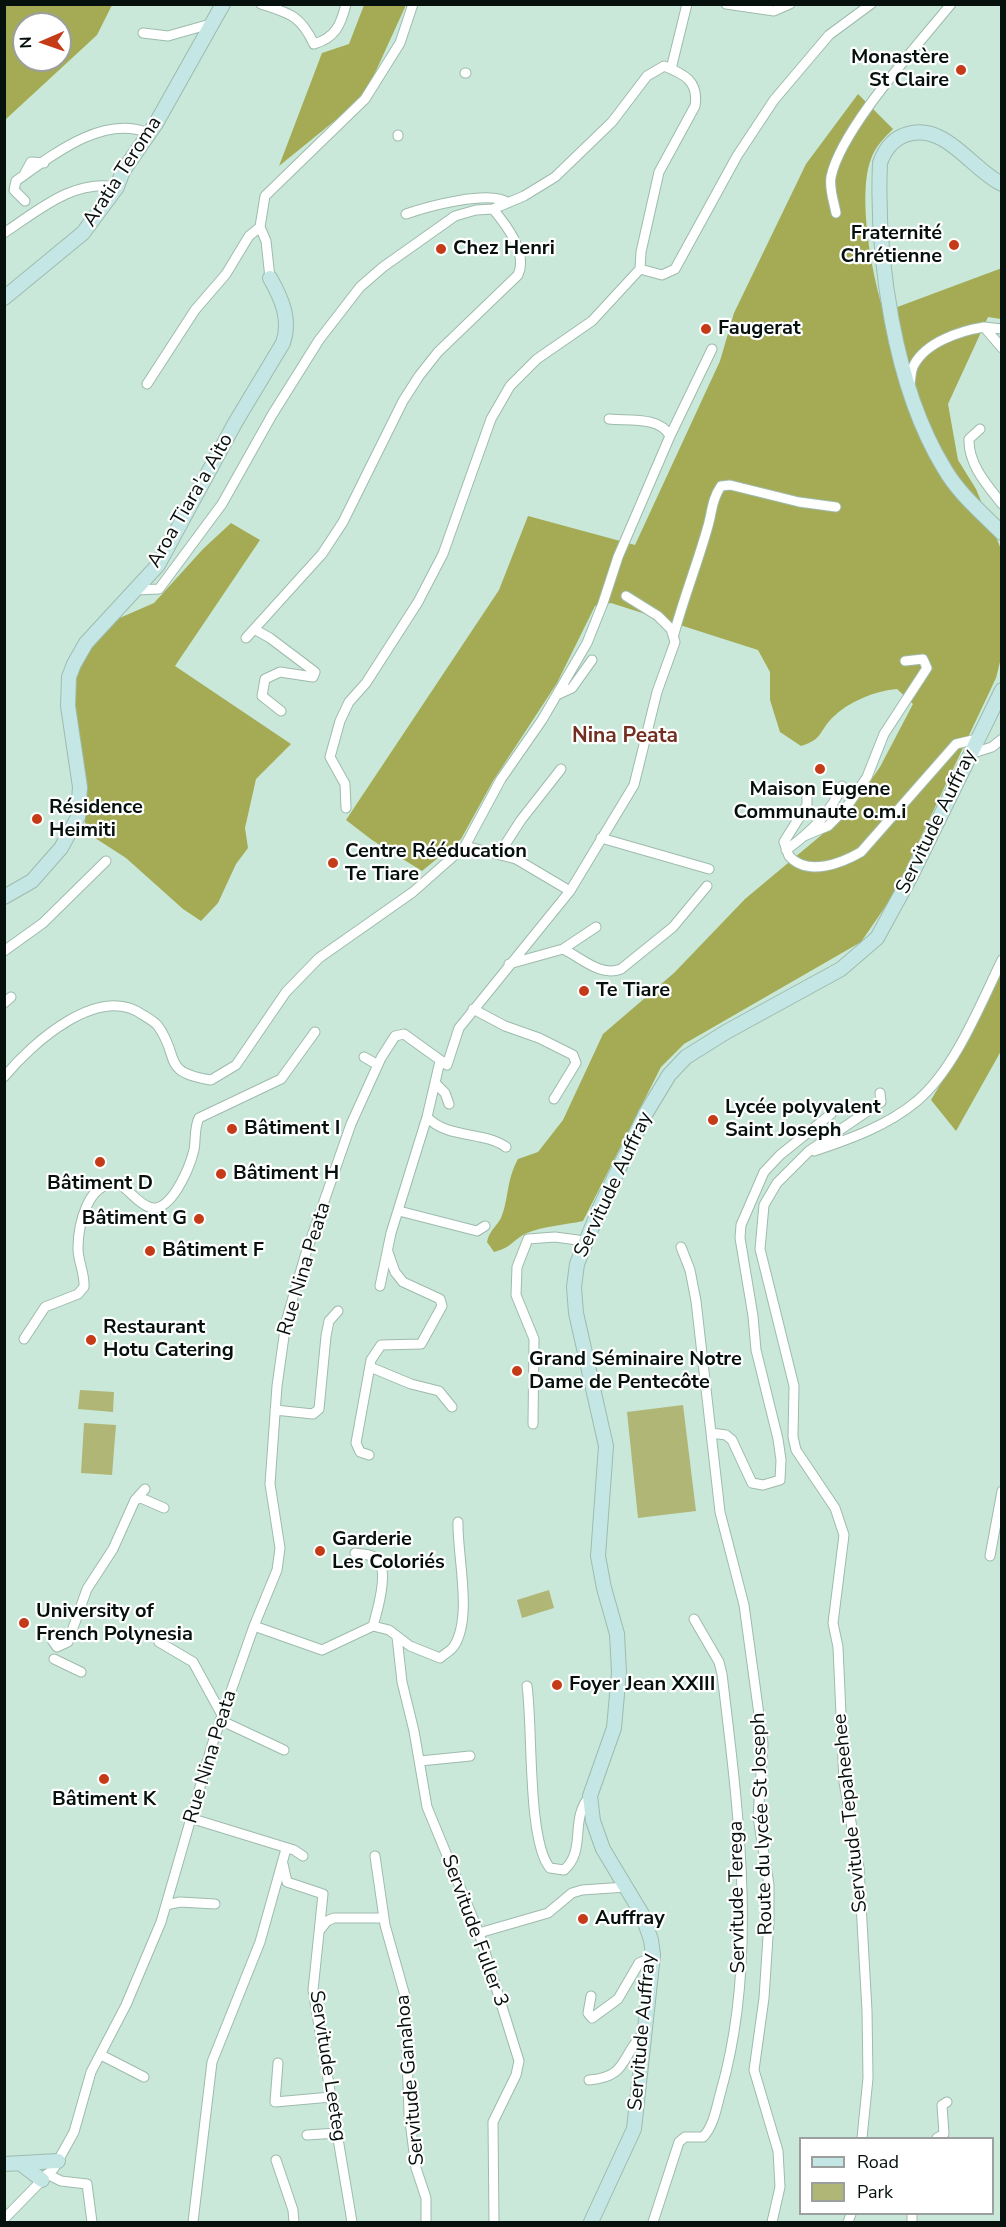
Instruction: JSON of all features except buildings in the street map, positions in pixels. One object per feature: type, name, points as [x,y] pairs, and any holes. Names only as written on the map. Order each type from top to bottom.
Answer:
[{"type":"street","name":"Aratia Teroma","points":[[4,298],[83,233],[117,187],[123,171],[214,23],[223,4]]},
{"type":"street","points":[[261,4],[295,16],[304,23],[314,44],[328,39],[336,31],[346,4]]},
{"type":"street","points":[[270,278],[266,241],[260,227],[265,196],[365,99],[400,43],[413,4]]},
{"type":"street","points":[[671,69],[687,4]]},
{"type":"street","points":[[726,4],[774,11],[790,4]]},
{"type":"street","points":[[640,269],[662,275],[675,269],[737,156],[774,100],[829,34],[871,4]]},
{"type":"street","points":[[836,213],[830,180],[837,159],[880,92],[951,4]]},
{"type":"street","points":[[143,33],[168,36],[214,23]]},
{"type":"street","points":[[135,590],[159,589],[183,559],[222,504],[259,437],[319,340],[360,287],[383,267],[455,216],[476,210],[493,209],[540,187],[580,155],[612,122],[650,73],[660,66],[683,73],[692,82],[696,94],[695,106],[659,172],[640,269],[592,321],[533,362],[510,386],[492,418],[442,554],[420,599],[366,683],[351,699],[340,722],[330,757],[345,784],[346,808]]},
{"type":"street","points":[[25,201],[13,185],[24,175],[83,138],[99,132],[135,128],[148,133]]},
{"type":"street","points":[[1002,184],[960,151],[925,133],[902,135],[884,153],[880,163],[881,242],[895,335],[909,386],[943,468],[972,505],[1002,532]]},
{"type":"street","points":[[4,233],[62,195],[87,185],[117,187]]},
{"type":"street","points":[[405,213],[426,207],[488,198],[500,198],[508,203]]},
{"type":"street","points":[[246,638],[322,554],[343,522],[403,401],[419,376],[438,352],[518,275],[522,264],[516,244],[493,209]]},
{"type":"street","points":[[147,384],[195,310],[226,274],[249,236],[260,227]]},
{"type":"street","name":"Aroa Tiara'a Aito","points":[[4,897],[32,881],[61,848],[78,817],[80,786],[69,706],[69,678],[86,643],[158,565],[235,423],[283,343],[287,333],[285,314],[280,296],[270,278]]},
{"type":"street","points":[[909,386],[914,366],[940,341],[968,329],[984,327],[1002,329]]},
{"type":"street","points":[[984,327],[1002,348]]},
{"type":"street","points":[[4,1077],[15,1064],[68,1021],[94,1007],[117,1005],[134,1008],[158,1025],[175,1064],[187,1076],[211,1080],[236,1065],[286,992],[319,958],[413,892],[465,846],[501,779],[558,694],[596,623],[618,557],[670,436],[712,349]]},
{"type":"street","points":[[609,419],[658,424],[667,430],[670,436]]},
{"type":"street","points":[[980,429],[969,439],[970,452],[980,475],[1002,504]]},
{"type":"street","points":[[381,1286],[399,1211],[436,1084],[440,1061],[447,1065],[459,1028],[570,891],[634,785],[657,692],[675,642],[674,634],[688,581],[709,525],[715,494],[721,486],[729,485],[799,502],[836,507]]},
{"type":"street","points":[[626,596],[658,616],[674,634]]},
{"type":"street","points":[[254,629],[289,651],[315,672],[314,677],[280,672],[265,679],[262,696],[281,711]]},
{"type":"street","points":[[804,836],[831,823],[846,808],[865,780],[884,734],[926,672],[927,665],[923,659],[905,661]]},
{"type":"street","points":[[558,694],[572,688],[592,660]]},
{"type":"street","name":"Servitude Auffray","points":[[591,2223],[634,2129],[653,1958],[646,1924],[603,1849],[593,1821],[590,1796],[614,1728],[619,1672],[617,1634],[603,1588],[598,1556],[606,1446],[576,1313],[574,1287],[577,1264],[585,1241],[646,1113],[669,1075],[686,1057],[726,1032],[841,969],[876,938],[911,876],[1002,690]]},
{"type":"street","points":[[807,789],[807,805],[786,836],[786,850],[793,860],[809,866],[831,865],[861,852],[956,744],[977,739]]},
{"type":"street","points":[[970,754],[992,747],[1002,739]]},
{"type":"street","points":[[499,854],[521,819],[561,769]]},
{"type":"street","points":[[786,850],[804,836],[834,804],[842,786]]},
{"type":"street","points":[[601,838],[709,869]]},
{"type":"street","points":[[465,846],[516,859],[570,891]]},
{"type":"street","points":[[4,951],[43,923],[106,861]]},
{"type":"street","points":[[563,949],[602,971],[612,973],[621,969],[673,927],[707,886]]},
{"type":"street","points":[[509,964],[563,949],[596,927]]},
{"type":"street","points":[[806,1154],[862,1135],[921,1098],[953,1056],[1002,960]]},
{"type":"street","points":[[473,1009],[505,1026],[539,1038],[573,1055],[576,1063],[554,1099]]},
{"type":"street","points":[[24,1339],[45,1307],[78,1294],[84,1287],[78,1250],[79,1231],[83,1216],[95,1192],[102,1186],[120,1184],[145,1205],[153,1208],[163,1205],[174,1193],[187,1172],[200,1118],[281,1079],[315,1032]]},
{"type":"street","name":"Rue Nina Peata","points":[[4,2219],[50,2171],[74,2132],[91,2072],[126,2005],[166,1905],[221,1718],[277,1570],[280,1548],[270,1484],[275,1410],[286,1322],[303,1264],[351,1124],[394,1036],[399,1034],[440,1061]]},
{"type":"street","points":[[364,1057],[378,1065]]},
{"type":"street","points":[[436,1084],[445,1093],[449,1104]]},
{"type":"street","name":"Servitude Tepaheehee","points":[[862,2137],[868,2060],[860,1880],[844,1782],[838,1647],[833,1623],[844,1535],[835,1508],[796,1450],[793,1431],[794,1386],[760,1249],[765,1205],[777,1183],[806,1154],[881,1102],[880,1093]]},
{"type":"street","points":[[711,1433],[726,1435],[732,1440],[752,1483],[763,1485],[780,1480],[781,1460],[778,1439],[756,1350],[753,1316],[740,1238],[741,1225],[764,1172],[780,1155],[831,1114]]},
{"type":"street","points":[[427,1117],[439,1126],[487,1139],[506,1147]]},
{"type":"street","points":[[399,1211],[477,1231],[485,1226]]},
{"type":"street","points":[[533,1424],[534,1339],[516,1295],[520,1253],[528,1239],[555,1238],[585,1241]]},
{"type":"street","name":"Route du lycée St Joseph","points":[[681,1246],[690,1270],[696,1301],[723,1531],[744,1605],[763,1744],[758,1810],[769,1885],[769,1921],[766,1978],[754,2070],[778,2151],[780,2187],[772,2223]]},
{"type":"street","points":[[369,1455],[360,1452],[356,1443],[371,1360],[381,1345],[421,1344],[442,1306],[440,1299],[403,1282],[388,1252]]},
{"type":"street","points":[[275,1410],[313,1414],[319,1409],[326,1336],[329,1321],[338,1311]]},
{"type":"street","points":[[370,1367],[411,1384],[439,1391],[452,1407]]},
{"type":"street","points":[[52,1640],[57,1647],[68,1642],[87,1590],[113,1549],[135,1500],[145,1489]]},
{"type":"street","points":[[990,1556],[1002,1491]]},
{"type":"street","points":[[135,1500],[141,1498],[164,1508]]},
{"type":"street","points":[[254,1626],[322,1650],[373,1626],[390,1630],[397,1637],[422,1652],[440,1658],[454,1647],[463,1595],[463,1570],[457,1544],[458,1522]]},
{"type":"street","points":[[355,1553],[372,1556],[379,1560],[382,1567],[382,1588],[373,1626]]},
{"type":"street","name":"Servitude Terega","points":[[654,2223],[679,2142],[685,2137],[703,2137],[716,2110],[735,2038],[741,1960],[736,1816],[723,1674],[719,1662],[694,1619]]},
{"type":"street","name":"Servitude Fuller 3","points":[[397,1637],[402,1682],[420,1761],[427,1807],[479,1933],[519,2061],[516,2074],[493,2122],[494,2223]]},
{"type":"street","points":[[159,1642],[192,1662],[221,1718],[284,1750]]},
{"type":"street","points":[[54,1659],[81,1672]]},
{"type":"street","points":[[527,1686],[531,1773],[538,1837],[545,1862],[550,1868],[564,1870],[571,1865],[577,1844],[579,1812],[590,1796]]},
{"type":"street","points":[[420,1761],[470,1756]]},
{"type":"street","points":[[190,1818],[303,1856]]},
{"type":"street","points":[[193,2223],[210,2069],[260,1942],[286,1849]]},
{"type":"street","name":"Servitude Ganahoa","points":[[375,1856],[384,1918],[405,1995],[409,2114],[416,2168],[426,2198],[426,2223]]},
{"type":"street","name":"Servitude Leeteg","points":[[283,1864],[287,1882],[318,1890],[323,1894],[313,1990],[352,2223]]},
{"type":"street","points":[[479,1933],[548,1912],[572,1893],[582,1890],[626,1887]]},
{"type":"street","points":[[166,1905],[180,1902],[215,1904]]},
{"type":"street","points":[[320,1930],[327,1921],[334,1918],[384,1918]]},
{"type":"street","points":[[591,1996],[588,2013],[592,2018],[618,2000],[639,1963],[653,1958]]},
{"type":"street","points":[[589,2080],[606,2079],[620,2070],[632,2045],[643,2034]]},
{"type":"street","points":[[100,2055],[144,2077]]},
{"type":"street","points":[[278,2063],[275,2102],[331,2097]]},
{"type":"street","points":[[940,2137],[944,2134],[942,2105],[947,2102]]},
{"type":"street","points":[[307,2135],[337,2133]]},
{"type":"street","points":[[276,2160],[293,2210],[294,2223]]},
{"type":"street","points":[[4,2164],[21,2164],[50,2171],[61,2181],[87,2184],[92,2223]]},
{"type":"street","points":[[21,2164],[50,2171]]},
{"type":"green space","points":[[5,4],[112,5],[97,35],[72,58],[72,12],[12,12],[12,72],[57,72],[5,120]]},
{"type":"green space","points":[[364,5],[406,5],[364,97],[279,166],[322,53],[349,44]]},
{"type":"green space","points":[[858,94],[893,129],[880,143],[871,159],[865,193],[871,257],[884,312],[1002,268],[1001,319],[988,317],[948,404],[958,460],[976,489],[1001,549],[1001,658],[996,678],[894,894],[861,942],[684,1044],[661,1067],[583,1221],[533,1231],[494,1252],[487,1242],[488,1238],[501,1218],[511,1175],[518,1159],[538,1152],[563,1120],[603,1034],[674,973],[745,899],[849,812],[880,767],[913,704],[897,689],[871,695],[839,712],[817,738],[801,746],[780,732],[770,700],[770,672],[758,650],[611,603],[595,606],[557,683],[493,781],[461,839],[422,871],[372,840],[346,820],[499,590],[528,516],[635,545],[720,361],[734,313],[806,164]]},
{"type":"green space","points":[[231,523],[260,540],[175,666],[291,744],[256,779],[245,828],[248,848],[236,864],[218,903],[201,921],[183,909],[126,858],[92,836],[84,820],[79,732],[72,688],[83,659],[115,620],[154,603],[203,549]]},
{"type":"green space","points":[[1001,974],[1001,1051],[956,1131],[931,1100],[981,1016]]},
{"type":"green space","points":[[80,1390],[114,1392],[113,1412],[78,1409]]},
{"type":"green space","points":[[683,1405],[696,1511],[638,1518],[627,1412]]},
{"type":"green space","points":[[84,1423],[116,1425],[112,1475],[81,1473]]},
{"type":"green space","points":[[549,1590],[554,1608],[522,1618],[517,1600]]},
{"type":"place","name":"Monastère St Claire","points":[[961,70]]},
{"type":"place","name":"Fraternité Chrétienne","points":[[954,245]]},
{"type":"place","name":"Chez Henri","points":[[441,249]]},
{"type":"place","name":"Faugerat","points":[[706,329]]},
{"type":"place","name":"Maison Eugene Communaute o.m.i","points":[[820,769]]},
{"type":"place","name":"Résidence Heimiti","points":[[37,819]]},
{"type":"place","name":"Centre Rééducation Te Tiare","points":[[333,863]]},
{"type":"place","name":"Te Tiare","points":[[584,991]]},
{"type":"place","name":"Lycée polyvalent Saint Joseph","points":[[713,1120]]},
{"type":"place","name":"Bâtiment I","points":[[232,1129]]},
{"type":"place","name":"Bâtiment D","points":[[100,1162]]},
{"type":"place","name":"Bâtiment H","points":[[221,1174]]},
{"type":"place","name":"Bâtiment G","points":[[199,1219]]},
{"type":"place","name":"Bâtiment F","points":[[150,1251]]},
{"type":"place","name":"Restaurant Hotu Catering","points":[[91,1340]]},
{"type":"place","name":"Grand Séminaire Notre Dame de Pentecôte","points":[[517,1371]]},
{"type":"place","name":"Garderie Les Coloriés","points":[[320,1551]]},
{"type":"place","name":"University of French Polynesia","points":[[24,1623]]},
{"type":"place","name":"Foyer Jean XXIII","points":[[557,1685]]},
{"type":"place","name":"Bâtiment K","points":[[104,1779]]},
{"type":"place","name":"Auffray","points":[[583,1919]]},
{"type":"district","name":"Nina Peata","points":[[625,737]]}]
